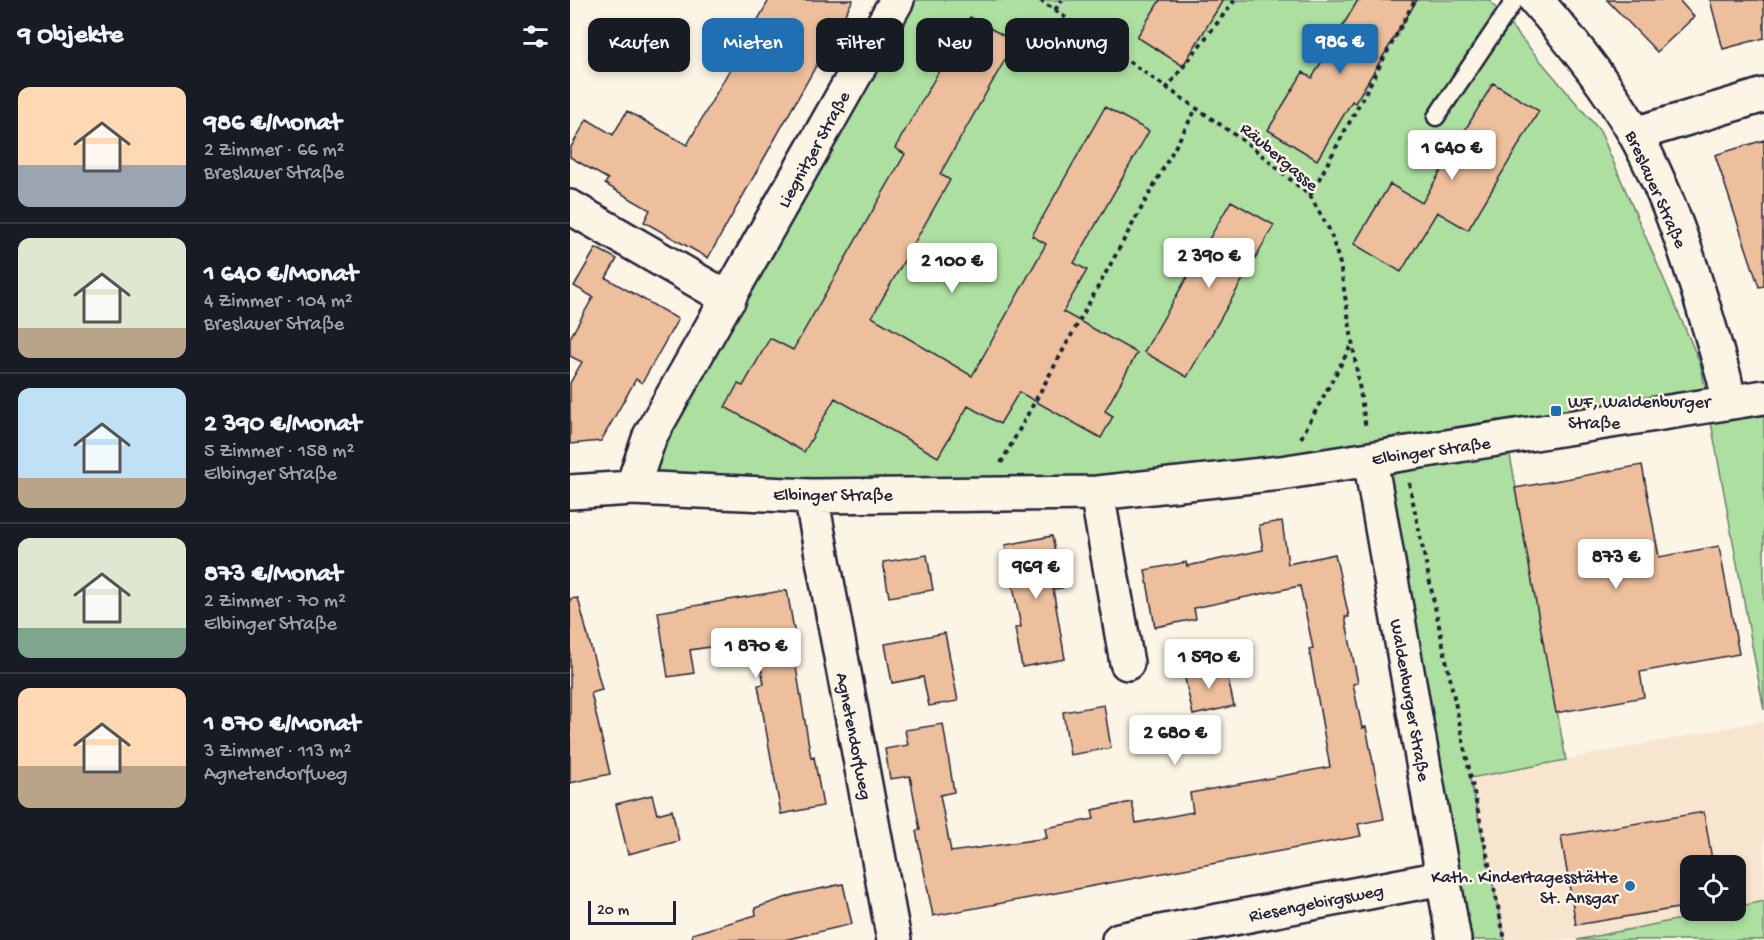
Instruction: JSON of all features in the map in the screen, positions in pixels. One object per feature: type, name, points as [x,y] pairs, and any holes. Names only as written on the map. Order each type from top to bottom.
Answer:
[{"type":"street","name":"Liegnitzer Straße","points":[[632,488],[650,436],[897,0]]},
{"type":"street","name":"Breslauer Straße","points":[[1536,0],[1565,34],[1635,134],[1678,229],[1724,377],[1729,402]]},
{"type":"street","points":[[1635,134],[1764,95]]},
{"type":"street","points":[[570,207],[729,299]]},
{"type":"street","name":"Elbinger Straße","points":[[570,492],[632,488],[811,496],[1097,493],[1281,473],[1764,397]]},
{"type":"street","name":"Waldenburger Straße","points":[[1370,459],[1454,940]]},
{"type":"street","points":[[1097,493],[1127,663]]},
{"type":"street","name":"Agnetendorfweg","points":[[811,496],[894,940]]},
{"type":"street","name":"Riesengebirgsweg","points":[[1119,940],[1442,878]]},
{"type":"lane","points":[[1436,117],[1515,0]]},
{"type":"path","name":"Räubergasse","points":[[1040,0],[1251,147],[1310,196],[1330,231],[1340,264],[1354,341],[1370,459]]},
{"type":"path","points":[[1055,10],[1062,0]]},
{"type":"path","points":[[1166,89],[1235,0]]},
{"type":"path","points":[[1310,196],[1415,0]]},
{"type":"path","points":[[984,494],[1196,109]]},
{"type":"path","points":[[1281,473],[1354,341]]},
{"type":"path","points":[[1403,454],[1505,940]]},
{"type":"shaded area","points":[[1762,721],[1764,732],[1764,901],[1746,905],[1746,855],[1680,855],[1680,919],[1577,940],[1505,940],[1470,778]]},
{"type":"green space","points":[[897,0],[1489,0],[1600,131],[1700,363],[1709,405],[1764,397],[1764,710],[1708,406],[1403,452],[981,489],[650,476],[662,424],[857,72],[904,72],[904,18],[887,18]]},
{"type":"green space","points":[[1507,439],[1566,760],[1470,778],[1505,940],[1455,940],[1370,459]]},
{"type":"green space","points":[[1764,901],[1764,940],[1577,940],[1680,919],[1680,921],[1746,921],[1746,905]]},
{"type":"building","points":[[769,0],[853,0],[843,18],[816,18],[816,66],[708,258],[644,222],[650,210],[605,184],[608,179],[570,157],[570,149],[587,119],[613,135],[627,111],[687,145],[728,72],[804,72],[804,18],[759,18]]},
{"type":"building","points":[[1160,0],[1223,0],[1183,66],[1137,37]]},
{"type":"building","points":[[1358,0],[1417,0],[1355,103],[1352,101],[1317,160],[1268,130],[1303,72],[1312,78]]},
{"type":"building","points":[[1607,0],[1679,0],[1694,17],[1657,52]]},
{"type":"building","points":[[1710,0],[1764,0],[1764,38],[1723,49]]},
{"type":"building","points":[[993,30],[1005,36],[1005,60],[940,174],[950,180],[872,317],[972,376],[1046,244],[1032,236],[1105,107],[1149,131],[1074,263],[1087,270],[1063,312],[1137,353],[1105,411],[1113,416],[1101,438],[1019,392],[1000,424],[968,406],[938,457],[835,398],[804,452],[725,407],[738,384],[743,386],[770,338],[793,350],[905,154],[895,148],[939,72],[993,72]]},
{"type":"building","points":[[1493,83],[1539,111],[1468,230],[1437,212],[1401,272],[1354,244],[1390,184],[1422,203]]},
{"type":"building","points":[[1764,140],[1764,286],[1759,287],[1715,155]]},
{"type":"building","points":[[1231,201],[1274,225],[1187,377],[1144,352]]},
{"type":"building","points":[[596,248],[617,259],[606,278],[678,319],[642,383],[636,379],[601,441],[570,444],[570,383],[582,362],[570,356],[570,338],[593,297],[574,286]]},
{"type":"building","points":[[1642,465],[1659,557],[1719,546],[1739,654],[1640,672],[1644,697],[1556,713],[1515,488]]},
{"type":"building","points":[[1282,521],[1288,564],[1335,554],[1349,617],[1345,617],[1358,683],[1353,684],[1362,728],[1366,727],[1384,819],[1358,824],[1361,836],[933,916],[916,831],[920,830],[910,776],[890,779],[885,749],[908,745],[905,730],[943,724],[954,792],[940,795],[951,852],[1047,838],[1045,828],[1094,819],[1092,810],[1132,802],[1136,823],[1193,812],[1190,793],[1330,767],[1309,649],[1313,648],[1300,586],[1194,608],[1196,619],[1155,627],[1145,570],[1186,562],[1187,566],[1263,550],[1259,525]]},
{"type":"building","points":[[1052,536],[1062,588],[1053,589],[1065,659],[1022,667],[1015,628],[1021,627],[1005,545]]},
{"type":"building","points":[[927,555],[933,590],[889,597],[883,562]]},
{"type":"building","points":[[787,590],[795,636],[791,637],[811,758],[814,757],[823,806],[781,814],[758,685],[764,684],[756,640],[690,650],[694,673],[668,677],[658,612]]},
{"type":"building","points":[[578,598],[602,690],[591,693],[610,774],[570,783],[570,599]]},
{"type":"building","points":[[945,633],[958,701],[929,706],[923,677],[892,683],[885,644]]},
{"type":"building","points":[[1225,665],[1234,706],[1193,715],[1184,674]]},
{"type":"building","points":[[1104,705],[1111,748],[1070,755],[1063,712]]},
{"type":"building","points":[[652,795],[657,814],[672,810],[679,841],[628,854],[616,804]]},
{"type":"building","name":"Kath. Kindertagesstätte St. Ansgar","points":[[1704,812],[1711,855],[1680,855],[1680,908],[1576,925],[1561,836]]},
{"type":"building","points":[[843,884],[852,924],[784,940],[693,940],[692,934],[756,915],[755,908],[796,894]]},
{"type":"place","name":"WF, Waldenburger Straße","points":[[1556,411]]},
{"type":"place","name":"Kath. Kindertagesstätte St. Ansgar","points":[[1630,886]]}]
